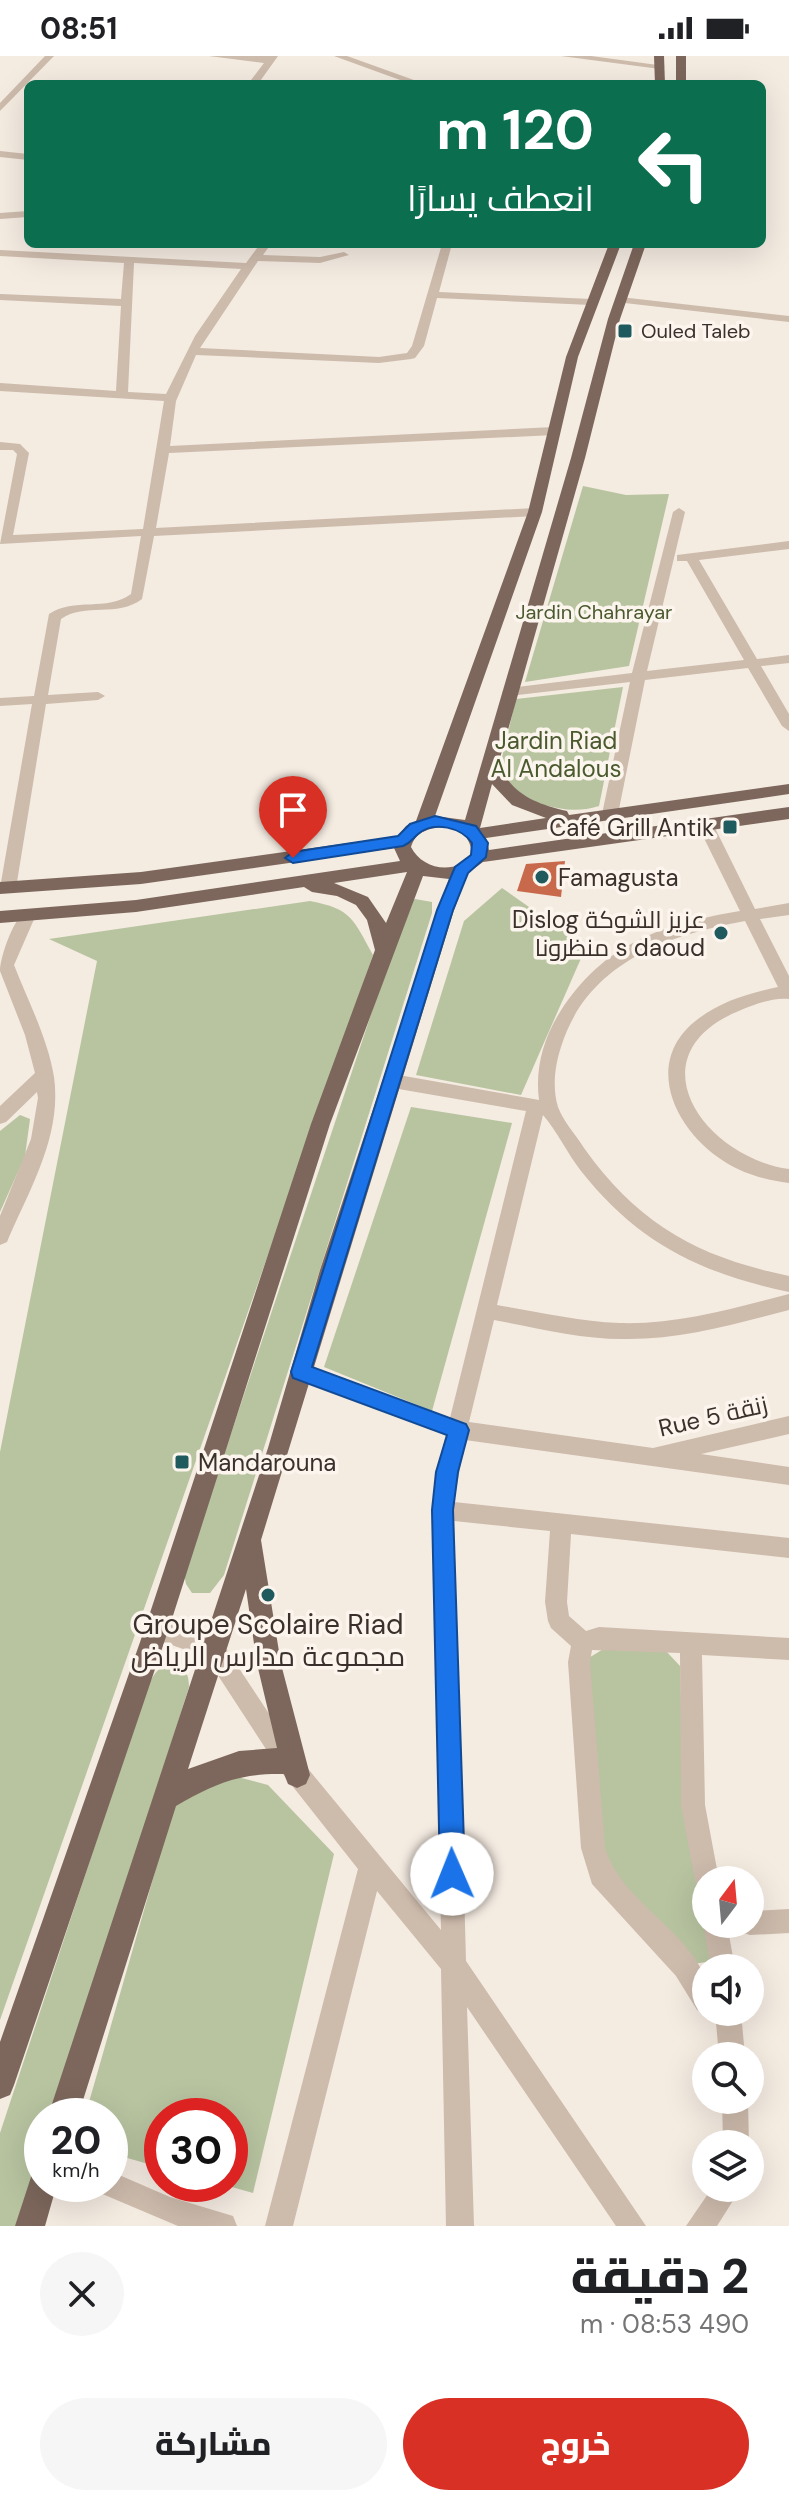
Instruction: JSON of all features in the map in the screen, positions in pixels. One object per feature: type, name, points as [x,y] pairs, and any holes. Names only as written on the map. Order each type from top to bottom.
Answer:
[{"type":"main road","points":[[681,56],[681,80]]},
{"type":"main road","points":[[424,823],[535,512],[572,357],[613,248]]},
{"type":"main road","points":[[69,2098],[169,1796],[445,910],[480,843],[473,832],[509,692],[578,458],[620,300],[639,248]]},
{"type":"main road","points":[[490,766],[499,787],[513,800],[534,810],[581,818]]},
{"type":"main road","points":[[415,866],[403,853],[403,841],[407,833],[424,823],[445,821],[473,832],[789,789]]},
{"type":"main road","points":[[0,917],[136,906],[415,866],[438,873],[470,864],[789,813]]},
{"type":"main road","points":[[4,888],[141,878],[403,841]]},
{"type":"main road","points":[[0,2085],[47,1940],[157,1630],[294,1209],[415,866]]},
{"type":"main road","points":[[272,885],[329,887],[361,899],[375,912],[383,952]]},
{"type":"main road","points":[[169,1796],[190,1781],[237,1763],[292,1768],[269,1664],[250,1538]]},
{"type":"main road","points":[[30,2226],[37,2202]]},
{"type":"street","points":[[27,80],[50,56]]},
{"type":"street","points":[[213,56],[272,59]]},
{"type":"street","points":[[338,56],[397,80]]},
{"type":"street","points":[[565,56],[660,61]]},
{"type":"street","points":[[256,80],[272,59]]},
{"type":"street","points":[[0,108],[24,83]]},
{"type":"street","points":[[0,93],[24,95]]},
{"type":"street","points":[[0,154],[24,157]]},
{"type":"street","points":[[0,216],[24,214]]},
{"type":"street","points":[[4,888],[54,617],[68,609],[126,605],[134,600],[170,398],[194,351],[263,248]]},
{"type":"street","points":[[194,351],[397,359],[416,351],[446,248]]},
{"type":"street","points":[[0,253],[251,262],[320,260],[344,255]]},
{"type":"street","points":[[122,395],[129,260]]},
{"type":"street","points":[[432,295],[591,302]]},
{"type":"street","points":[[0,297],[127,303]]},
{"type":"street","points":[[620,300],[789,319]]},
{"type":"street","points":[[0,387],[170,398]]},
{"type":"street","points":[[163,450],[554,431]]},
{"type":"street","points":[[0,446],[16,447],[23,453],[3,540],[535,512]]},
{"type":"street","points":[[610,814],[639,675],[679,512]]},
{"type":"street","points":[[668,559],[789,545]]},
{"type":"street","points":[[691,557],[789,726]]},
{"type":"street","points":[[509,692],[789,659]]},
{"type":"street","points":[[0,702],[98,696]]},
{"type":"street","points":[[706,826],[789,992],[750,1000],[717,1014],[692,1036],[679,1055],[675,1076],[676,1096],[691,1122],[719,1149],[755,1169],[789,1176]]},
{"type":"street","points":[[460,2226],[443,1510],[447,1472],[487,1311],[543,1108],[545,1075],[559,1029],[581,992],[619,955],[663,933],[789,909]]},
{"type":"street","points":[[0,1237],[42,1135],[46,1113],[45,1074],[3,967],[27,917]]},
{"type":"street","points":[[0,1117],[45,1074]]},
{"type":"street","points":[[393,1081],[543,1108],[630,1215],[660,1236],[703,1259],[736,1273],[789,1284]]},
{"type":"street","points":[[487,1311],[599,1329],[637,1331],[669,1329],[789,1302]]},
{"type":"street","points":[[301,1372],[459,1430],[789,1476]]},
{"type":"street","name":"Rue 5 زنقة","points":[[648,1457],[789,1425]]},
{"type":"street","points":[[443,1510],[561,1521],[788,1550]]},
{"type":"street","points":[[561,1521],[556,1602],[559,1621],[583,1642]]},
{"type":"street","points":[[157,1630],[213,1649],[292,1768],[454,1965],[632,2226]]},
{"type":"street","points":[[583,1642],[599,1638],[789,1649]]},
{"type":"street","points":[[583,1642],[579,1662],[593,1848],[601,1875],[692,1978]]},
{"type":"street","points":[[691,1643],[693,1805],[704,1866]]},
{"type":"street","points":[[279,2226],[371,1866]]},
{"type":"street","points":[[764,1922],[789,1921]]},
{"type":"street","points":[[128,2192],[169,2210],[223,2226]]},
{"type":"street","points":[[700,2226],[718,2202]]},
{"type":"green space","name":"Jardin Chahrayar","points":[[583,486],[626,495],[669,494],[629,666],[525,682]]},
{"type":"green space","name":"Jardin Riad Al Andalous","points":[[623,687],[599,806],[565,809],[512,794],[499,770],[516,699]]},
{"type":"green space","points":[[502,888],[586,947],[521,1095],[416,1075],[464,921]]},
{"type":"green space","points":[[310,901],[335,908],[350,918],[373,955],[0,2020],[0,1452],[97,961],[49,939]]},
{"type":"green space","points":[[409,901],[432,902],[432,913],[224,1575],[210,1593],[192,1593],[184,1574]]},
{"type":"green space","points":[[411,1107],[512,1123],[432,1411],[324,1367]]},
{"type":"green space","points":[[20,1115],[30,1119],[25,1156],[0,1212],[0,1131]]},
{"type":"green space","points":[[605,1648],[665,1650],[680,1666],[684,1808],[695,1866],[692,1866],[692,1938],[709,1938],[712,1954],[692,1954],[692,1963],[609,1871],[602,1848],[587,1659]]},
{"type":"green space","points":[[173,1663],[181,1667],[186,1672],[189,1687],[60,2098],[24,2098],[24,2202],[27,2202],[19,2226],[0,2226],[0,2133],[147,1689],[154,1675],[165,1665]]},
{"type":"green space","points":[[234,1776],[268,1785],[334,1854],[253,2193],[248,2192],[248,2098],[144,2098],[144,2163],[128,2158],[128,2098],[90,2098],[175,1802]]},
{"type":"building","name":"Famagusta","points":[[565,861],[561,897],[517,891],[526,864]]},
{"type":"place","name":"Ouled Taleb","points":[[625,331]]},
{"type":"place","name":"Café Grill Antik","points":[[730,827]]},
{"type":"place","name":"Famagusta","points":[[542,877]]},
{"type":"place","name":"Dislog عزيز الشوكة منظرونا s daoud","points":[[721,933]]},
{"type":"place","name":"Mandarouna","points":[[182,1462]]},
{"type":"place","name":"Groupe Scolaire Riad مجموعة مدارس الرياض","points":[[268,1595]]},
{"type":"route","points":[[293,858],[403,841],[407,833],[415,828],[435,821],[471,829],[480,843],[478,857],[461,870],[445,910],[301,1372],[459,1430],[447,1472],[443,1510],[452,1874]]}]
